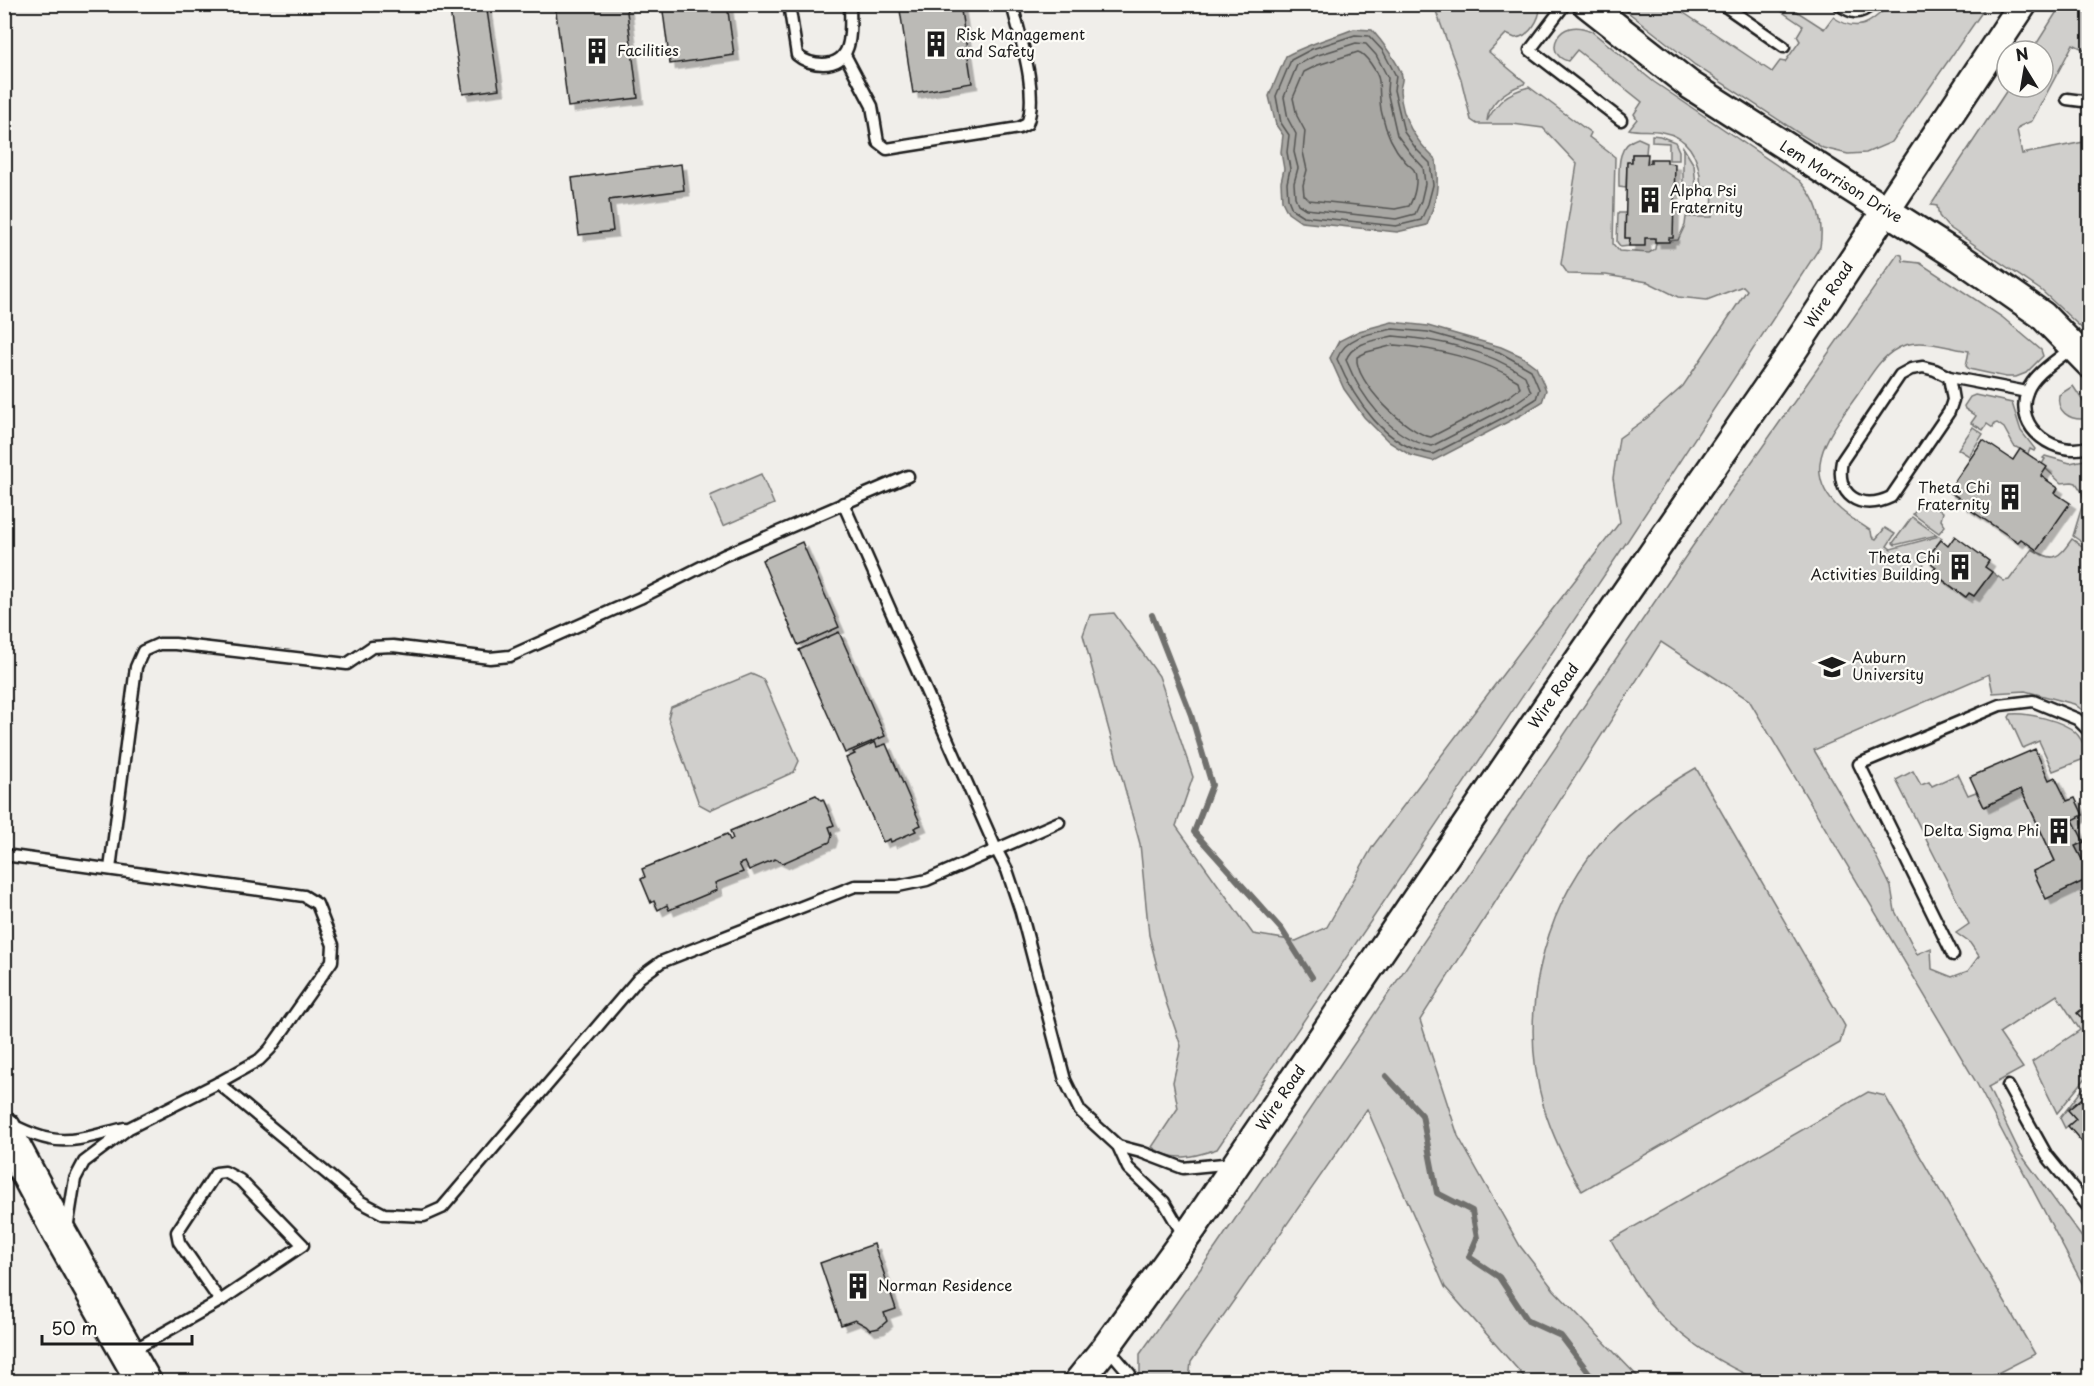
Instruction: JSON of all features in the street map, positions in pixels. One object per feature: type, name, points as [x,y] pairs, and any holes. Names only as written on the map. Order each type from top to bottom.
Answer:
[{"type":"main road","points":[[4,1129],[144,1382]]},
{"type":"street","name":"Lem Morrison Drive","points":[[1587,4],[1690,85],[1959,257],[2042,315],[2082,355]]},
{"type":"street","name":"Wire Road","points":[[1078,1382],[1106,1347],[1237,1163],[1550,702],[1794,349],[2023,4]]},
{"type":"lane","points":[[789,4],[797,55],[802,60],[821,64],[832,63],[845,55],[850,42],[850,4]]},
{"type":"lane","points":[[845,55],[872,106],[878,142],[887,149],[1019,128],[1027,124],[1031,114],[1032,93],[1012,4]]},
{"type":"lane","points":[[1564,4],[1530,50],[1621,120]]},
{"type":"lane","points":[[1722,4],[1785,47]]},
{"type":"lane","points":[[1838,4],[1849,12],[1857,14],[1872,4]]},
{"type":"lane","points":[[2067,99],[2090,102]]},
{"type":"lane","points":[[2082,355],[2035,379],[2027,392],[2024,408],[2029,423],[2039,437],[2054,446],[2070,450],[2090,446]]},
{"type":"lane","points":[[1948,376],[1953,400],[1949,412],[1891,497],[1868,504],[1857,501],[1847,494],[1840,472],[1842,461],[1900,375],[1911,369],[1923,367],[1948,376],[2027,392]]},
{"type":"lane","points":[[110,869],[135,667],[143,651],[159,644],[174,644],[347,664],[372,647],[490,658],[510,656],[640,598],[725,555],[909,476]]},
{"type":"lane","points":[[843,503],[1007,870],[1021,912],[1065,1080],[1080,1111],[1118,1146],[1128,1168],[1164,1202],[1185,1238]]},
{"type":"lane","points":[[1953,955],[1859,764],[2000,705],[2033,701],[2077,719],[2090,732]]},
{"type":"lane","points":[[218,1083],[361,1202],[384,1214],[423,1216],[442,1208],[639,978],[661,962],[855,886],[898,886],[927,880],[1059,822]]},
{"type":"lane","points":[[5,855],[304,896],[317,904],[333,945],[332,961],[259,1060],[129,1128],[84,1162],[75,1179],[66,1244]]},
{"type":"lane","points":[[2008,1086],[2047,1156],[2090,1209]]},
{"type":"lane","points":[[4,1121],[35,1136],[52,1140],[69,1140],[129,1128]]},
{"type":"lane","points":[[1118,1146],[1183,1168],[1237,1163]]},
{"type":"lane","points":[[128,1353],[220,1301],[303,1245],[240,1180],[225,1172],[216,1173],[177,1232],[179,1242],[220,1301]]},
{"type":"lane","points":[[1106,1347],[1130,1374],[1130,1382]]},
{"type":"shaded area","points":[[1435,5],[1540,5],[1536,21],[1530,31],[1515,38],[1506,34],[1489,52],[1525,82],[1505,93],[1495,102],[1487,121],[1504,99],[1514,92],[1529,87],[1591,133],[1589,137],[1615,157],[1613,244],[1619,251],[1649,253],[1655,249],[1656,242],[1678,240],[1686,217],[1712,217],[1713,188],[1701,187],[1696,159],[1680,139],[1658,131],[1629,129],[1637,119],[1634,114],[1642,102],[1577,50],[1568,61],[1560,57],[1556,52],[1557,38],[1570,28],[1579,27],[1591,31],[1654,82],[1800,181],[1811,196],[1818,212],[1821,229],[1820,247],[1628,540],[1217,1149],[1192,1156],[1176,1157],[1152,1147],[1178,1108],[1173,1082],[1181,1046],[1166,1002],[1149,935],[1140,844],[1083,635],[1090,615],[1114,613],[1159,676],[1193,777],[1176,826],[1253,934],[1296,941],[1327,927],[1373,846],[1620,522],[1613,478],[1619,438],[1647,418],[1683,386],[1747,290],[1743,286],[1707,300],[1678,297],[1648,282],[1606,275],[1568,274],[1561,264],[1577,164],[1543,128],[1513,124],[1477,124],[1471,120],[1461,79]]},
{"type":"shaded area","points":[[1619,5],[1677,5],[1684,13],[1772,72],[1780,61],[1785,62],[1800,41],[1797,36],[1803,26],[1772,5],[1787,5],[1824,29],[1833,17],[1857,26],[1870,22],[1889,5],[1987,5],[1892,142],[1866,153],[1848,154],[1823,148],[1800,134],[1695,65]]},
{"type":"shaded area","points":[[2061,5],[2089,5],[2089,52],[2073,44],[2055,78],[2055,39],[2040,39]]},
{"type":"shaded area","points":[[2001,99],[2044,99],[2032,121],[2020,126],[2017,130],[2022,154],[2089,141],[2089,335],[2042,291],[1947,226],[1939,216],[1937,206],[1931,205]]},
{"type":"shaded area","points":[[1652,135],[1675,142],[1679,151],[1679,160],[1669,160],[1669,143],[1652,142]]},
{"type":"shaded area","points":[[1638,138],[1647,142],[1646,154],[1632,154],[1632,162],[1627,163],[1626,188],[1619,187],[1619,165],[1622,152],[1631,141]]},
{"type":"shaded area","points":[[1683,147],[1694,165],[1696,187],[1683,187]]},
{"type":"shaded area","points":[[1618,213],[1626,213],[1625,237],[1630,238],[1629,246],[1621,247],[1617,242]]},
{"type":"shaded area","points":[[1898,254],[1902,255],[1903,261],[1920,263],[2002,317],[2041,350],[2043,356],[2026,373],[2016,377],[2006,377],[1969,369],[1966,366],[1969,351],[1921,343],[1905,345],[1897,349],[1878,365],[1829,436],[1820,465],[1821,480],[1828,495],[1841,510],[1871,531],[1872,537],[1876,539],[1885,528],[1895,534],[1887,546],[1891,549],[1939,536],[1942,538],[1921,568],[1929,576],[1932,572],[1965,597],[1969,593],[1974,596],[1992,572],[2004,581],[2009,580],[2032,549],[2045,556],[2055,557],[2072,539],[2089,551],[2089,715],[2074,704],[2025,691],[1993,693],[1989,674],[1814,750],[1874,852],[1891,887],[1895,911],[1917,954],[1931,948],[1932,969],[1952,977],[1968,971],[1979,956],[1970,943],[1956,933],[1969,924],[1896,780],[1913,771],[1921,785],[1929,782],[1932,786],[1958,774],[1968,795],[1976,792],[1984,806],[2021,789],[2055,861],[2033,871],[2047,898],[2089,878],[2089,1003],[2078,1013],[2089,1026],[2085,1030],[2089,1035],[2089,1074],[2057,1113],[2032,1062],[2080,1030],[2057,995],[1999,1033],[2023,1068],[1988,1087],[2020,1153],[2089,1247],[2089,1296],[1976,1082],[1749,700],[1661,642],[1420,1020],[1458,1136],[1520,1246],[1554,1290],[1642,1381],[1528,1381],[1445,1287],[1367,1109],[1191,1362],[1189,1381],[1140,1381],[1140,1354],[1216,1247],[1692,547]]},
{"type":"shaded area","points":[[2073,386],[2089,410],[2084,419],[2069,416],[2060,406],[2059,395]]},
{"type":"shaded area","points":[[1975,395],[2012,403],[2021,431],[2035,449],[2034,451],[2030,449],[2028,454],[2014,446],[2004,428],[1997,423],[1993,428],[1987,424],[1983,430],[1971,423],[1976,416],[1964,406],[1970,397]]},
{"type":"shaded area","points":[[1973,427],[1983,434],[1969,456],[1958,449]]},
{"type":"shaded area","points":[[2045,456],[2070,463],[2089,459],[2089,547],[2073,536],[2084,500],[2082,492],[2076,483],[2061,483],[2046,469],[2042,464]]},
{"type":"shaded area","points":[[761,474],[774,504],[723,526],[710,496]]},
{"type":"shaded area","points":[[1925,499],[1943,512],[1941,520],[1945,526],[1939,533],[1913,514]]},
{"type":"shaded area","points":[[1912,517],[1937,535],[1895,545],[1893,543]]},
{"type":"shaded area","points":[[751,674],[763,679],[799,761],[794,772],[710,810],[699,804],[668,718],[671,707]]},
{"type":"shaded area","points":[[2011,714],[2026,714],[2062,724],[2080,737],[2089,757],[2053,771],[2039,741],[2023,748],[2009,717]]},
{"type":"shaded area","points":[[1696,768],[1845,1026],[1840,1043],[1582,1191],[1552,1130],[1536,1074],[1533,1039],[1534,1004],[1549,935],[1562,902],[1579,871],[1600,843],[1645,801]]},
{"type":"shaded area","points":[[2089,840],[2089,875],[2075,846]]},
{"type":"shaded area","points":[[2089,1081],[2089,1093],[2068,1109],[2076,1119],[2065,1128],[2060,1118]]},
{"type":"shaded area","points":[[1868,1092],[1885,1096],[2035,1354],[1982,1381],[1761,1381],[1734,1369],[1684,1336],[1654,1308],[1634,1280],[1611,1240]]},
{"type":"water","points":[[1354,29],[1372,30],[1394,60],[1401,72],[1401,101],[1407,120],[1416,137],[1436,160],[1436,193],[1427,225],[1397,232],[1301,222],[1288,213],[1282,201],[1283,135],[1276,125],[1269,96],[1286,56]]},
{"type":"water","points":[[1392,322],[1428,326],[1501,347],[1521,356],[1536,367],[1546,390],[1542,402],[1433,461],[1410,455],[1389,442],[1364,417],[1344,389],[1330,358],[1339,341],[1359,331]]},
{"type":"building","points":[[449,4],[486,4],[499,89],[463,94]]},
{"type":"building","name":"Facilities","points":[[555,4],[626,4],[638,98],[568,107]]},
{"type":"building","name":"Facilities","points":[[662,4],[727,4],[734,55],[670,64]]},
{"type":"building","name":"Risk Management and Safety","points":[[899,4],[960,4],[972,83],[913,93]]},
{"type":"building","name":"Alpha Psi Fraternity","points":[[1632,154],[1648,154],[1647,164],[1651,163],[1651,159],[1667,159],[1667,163],[1675,164],[1673,238],[1669,238],[1669,242],[1655,242],[1655,238],[1645,238],[1645,246],[1629,246],[1630,238],[1625,238],[1627,162],[1632,162]]},
{"type":"building","points":[[681,164],[684,190],[609,200],[613,231],[579,235],[572,178]]},
{"type":"building","name":"Theta Chi Fraternity","points":[[1983,440],[2013,460],[2020,449],[2047,467],[2041,476],[2058,488],[2055,493],[2070,503],[2037,550],[2021,539],[2018,542],[1963,505],[1965,502],[1948,491]]},
{"type":"building","name":"Theta Chi Activities Building","points":[[1955,536],[1989,561],[1985,567],[1992,572],[1974,596],[1969,593],[1966,597],[1932,572],[1936,567],[1926,559],[1941,540],[1948,546]]},
{"type":"building","points":[[802,542],[839,627],[798,645],[762,560]]},
{"type":"building","points":[[839,632],[885,736],[845,753],[799,650]]},
{"type":"building","points":[[875,742],[877,747],[886,744],[921,825],[914,828],[916,831],[891,842],[890,839],[883,842],[846,758],[855,754],[853,752]]},
{"type":"building","name":"Delta Sigma Phi","points":[[2035,749],[2049,780],[2055,777],[2067,801],[2075,798],[2083,815],[2073,820],[2084,842],[2075,846],[2090,875],[2090,878],[2046,899],[2033,871],[2055,861],[2021,789],[1984,807],[1970,777]]},
{"type":"building","points":[[816,795],[821,800],[823,799],[834,825],[829,827],[832,835],[830,842],[783,863],[775,859],[749,870],[745,862],[739,864],[743,872],[715,883],[717,890],[669,910],[667,905],[658,910],[654,901],[651,903],[641,879],[645,877],[642,869],[727,834],[730,840],[733,839],[730,831]]},
{"type":"building","points":[[2090,1003],[2090,1027],[2077,1013]]},
{"type":"building","points":[[2085,1096],[2090,1102],[2090,1151],[2068,1126],[2076,1119],[2068,1110]]},
{"type":"building","name":"Norman Residence","points":[[874,1244],[896,1309],[884,1313],[887,1321],[879,1328],[870,1330],[855,1320],[841,1325],[820,1263]]},
{"type":"waterway","points":[[1152,615],[1191,715],[1212,785],[1194,832],[1282,930],[1312,977]]},
{"type":"waterway","points":[[1386,1076],[1422,1115],[1437,1193],[1472,1211],[1477,1238],[1469,1257],[1499,1277],[1528,1321],[1561,1336],[1596,1382]]},
{"type":"place","name":"Risk Management and Safety","points":[[936,44]]},
{"type":"place","name":"Facilities","points":[[597,51]]},
{"type":"place","name":"Alpha Psi Fraternity","points":[[1650,200]]},
{"type":"place","name":"Theta Chi Fraternity","points":[[2010,497]]},
{"type":"place","name":"Theta Chi Activities Building","points":[[1960,567]]},
{"type":"place","name":"Auburn University","points":[[1832,667]]},
{"type":"place","name":"Delta Sigma Phi","points":[[2059,831]]},
{"type":"place","name":"Norman Residence","points":[[858,1286]]}]
